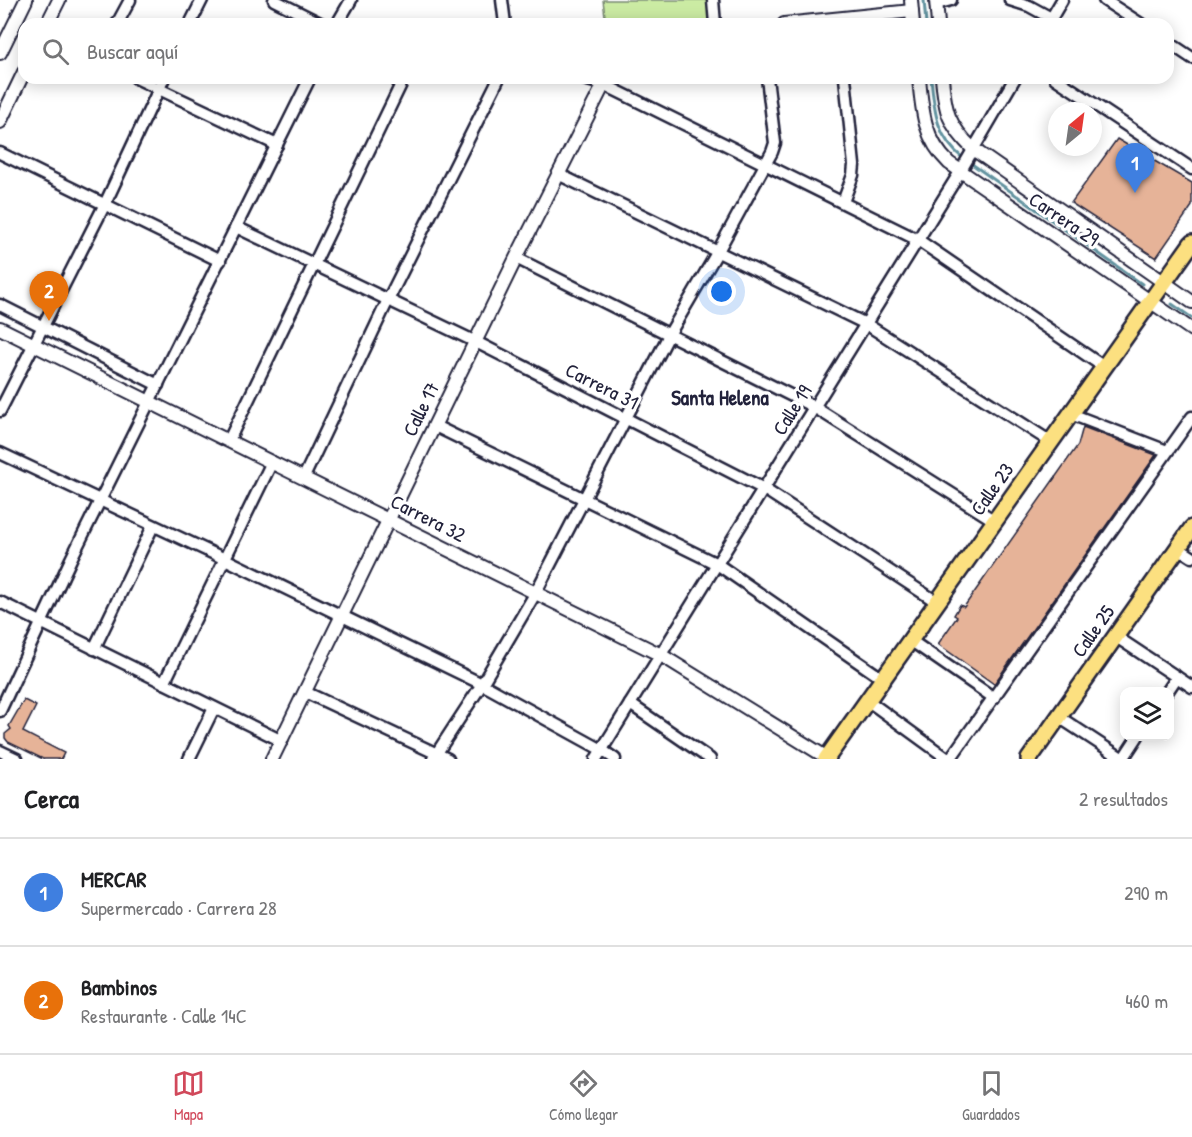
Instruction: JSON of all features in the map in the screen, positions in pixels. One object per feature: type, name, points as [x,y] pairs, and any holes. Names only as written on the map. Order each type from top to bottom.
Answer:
[{"type":"main road","name":"Calle 23","points":[[827,758],[1192,243]]},
{"type":"main road","name":"Calle 25","points":[[1029,759],[1192,528]]},
{"type":"street","points":[[0,54],[26,0]]},
{"type":"street","points":[[50,18],[59,0]]},
{"type":"street","points":[[120,18],[130,0]]},
{"type":"street","points":[[193,18],[202,0]]},
{"type":"street","points":[[274,0],[310,18]]},
{"type":"street","points":[[341,18],[351,0]]},
{"type":"street","points":[[502,0],[504,18]]},
{"type":"street","points":[[713,0],[714,18]]},
{"type":"street","points":[[937,18],[936,2],[951,0]]},
{"type":"street","points":[[1010,0],[1029,6],[1046,18]]},
{"type":"street","points":[[1052,18],[1062,0]]},
{"type":"street","points":[[1104,0],[1132,18]]},
{"type":"street","points":[[852,18],[911,5]]},
{"type":"street","points":[[1174,46],[1192,58]]},
{"type":"street","points":[[0,122],[18,84]]},
{"type":"street","points":[[148,84],[277,145]]},
{"type":"street","points":[[0,411],[105,204],[161,84]]},
{"type":"street","points":[[0,711],[158,384],[307,84]]},
{"type":"street","points":[[229,440],[401,84]]},
{"type":"street","points":[[304,477],[388,300],[496,84]]},
{"type":"street","name":"Calle 17","points":[[272,759],[516,258],[605,84]]},
{"type":"street","points":[[610,84],[918,240],[1104,367]]},
{"type":"street","points":[[435,756],[482,684],[535,594],[670,333],[718,251],[775,143],[768,84]]},
{"type":"street","points":[[843,202],[853,175],[854,165],[846,84]]},
{"type":"street","name":"Carrera 29","points":[[920,84],[926,129],[941,156],[1192,330]]},
{"type":"street","name":"Carrera 29","points":[[942,84],[944,104],[951,123],[971,152],[1192,302]]},
{"type":"street","name":"Calle 19","points":[[599,754],[918,240],[1011,84]]},
{"type":"street","points":[[1064,84],[1192,169]]},
{"type":"street","points":[[0,153],[220,261]]},
{"type":"street","points":[[558,174],[866,324],[1051,442]]},
{"type":"street","name":"Carrera 31","points":[[236,227],[476,342],[764,489],[937,602]]},
{"type":"street","points":[[516,258],[814,407],[995,521]]},
{"type":"street","points":[[0,305],[158,384]]},
{"type":"street","name":"Carrera 32","points":[[0,328],[661,655],[827,758]]},
{"type":"street","points":[[1071,414],[1167,451]]},
{"type":"street","points":[[867,700],[949,759],[1192,417]]},
{"type":"street","points":[[435,426],[717,564],[883,679]]},
{"type":"street","points":[[0,453],[482,684],[599,754],[615,759]]},
{"type":"street","points":[[164,683],[272,462]]},
{"type":"street","points":[[94,649],[153,526]]},
{"type":"street","points":[[1178,548],[1192,557]]},
{"type":"street","points":[[0,602],[282,741]]},
{"type":"street","points":[[1115,636],[1192,687]]},
{"type":"street","points":[[910,640],[994,698]]},
{"type":"street","points":[[1170,687],[1177,677]]},
{"type":"street","points":[[305,692],[435,756],[448,759]]},
{"type":"street","points":[[630,704],[710,759]]},
{"type":"street","points":[[189,759],[214,708]]},
{"type":"street","points":[[1059,717],[1123,759],[1135,741]]},
{"type":"street","points":[[0,751],[17,759]]},
{"type":"green space","points":[[603,0],[713,0],[714,18],[605,18]]},
{"type":"building","points":[[1117,139],[1192,183],[1192,206],[1156,258],[1071,203]]},
{"type":"building","points":[[1083,427],[1156,455],[994,684],[938,644],[957,617],[954,615],[960,605],[964,607],[1078,445]]},
{"type":"building","points":[[24,700],[36,706],[23,732],[64,753],[61,759],[43,759],[8,742],[5,738]]},
{"type":"waterway","points":[[924,0],[926,18]]},
{"type":"waterway","points":[[932,84],[935,112],[942,133],[947,142],[964,159]]},
{"type":"waterway","points":[[969,162],[1142,284]]},
{"type":"waterway","points":[[1172,304],[1192,318]]},
{"type":"place","name":"MERCAR","points":[[1135,193]]},
{"type":"place","name":"Bambinos","points":[[49,321]]},
{"type":"district","name":"Santa Helena","points":[[720,398]]}]
